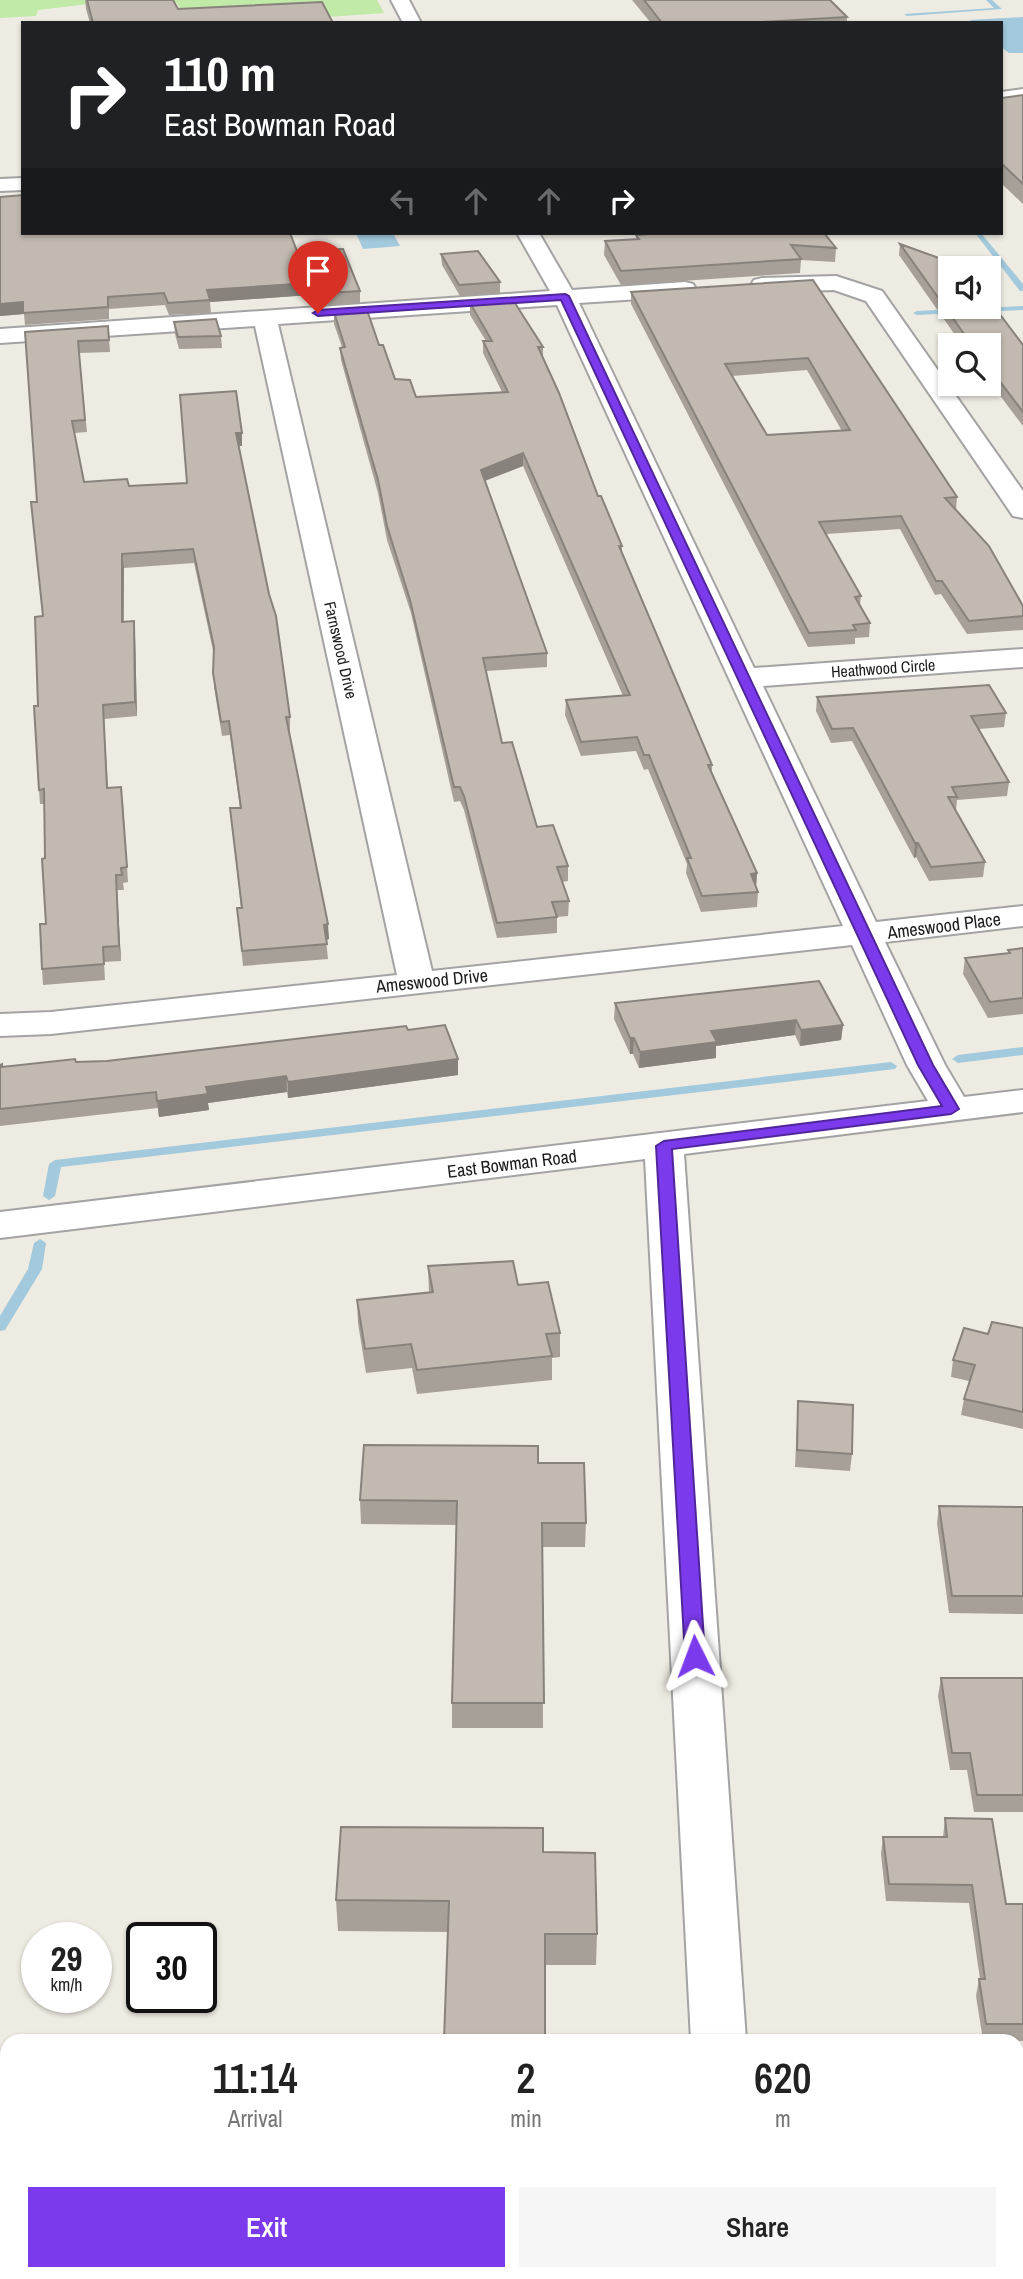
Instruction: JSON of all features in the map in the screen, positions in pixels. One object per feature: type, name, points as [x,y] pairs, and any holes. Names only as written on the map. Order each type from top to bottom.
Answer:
[{"type":"street","points":[[400,0],[411,21]]},
{"type":"street","points":[[1003,98],[1023,95]]},
{"type":"street","points":[[0,185],[21,184]]},
{"type":"street","points":[[529,235],[565,296],[864,935],[926,1065],[951,1109]]},
{"type":"street","points":[[737,286],[817,282],[853,286],[874,296],[1023,510]]},
{"type":"street","points":[[0,335],[711,288]]},
{"type":"street","name":"Farnswood Drive","points":[[265,317],[417,983]]},
{"type":"street","name":"Heathwood Circle","points":[[744,678],[1023,658]]},
{"type":"street","name":"Ameswood Place","points":[[864,935],[1023,916]]},
{"type":"street","name":"Ameswood Drive","points":[[0,1025],[51,1023],[864,935]]},
{"type":"street","name":"East Bowman Road","points":[[0,1225],[1023,1101]]},
{"type":"street","points":[[664,1146],[719,2034]]},
{"type":"green space","points":[[0,0],[122,0],[38,10],[36,16],[0,18]]},
{"type":"green space","points":[[166,0],[377,0],[384,13],[270,21],[188,21],[177,3]]},
{"type":"water","points":[[1023,17],[1023,53],[1009,53],[1003,48],[1003,21],[970,20]]},
{"type":"water","points":[[357,235],[394,235],[400,246],[363,249]]},
{"type":"building","points":[[87,0],[173,0],[178,9],[322,2],[332,21],[92,21]]},
{"type":"building","points":[[644,0],[830,0],[847,17],[779,21],[660,21]]},
{"type":"building","points":[[1023,95],[1023,184],[1003,165],[1003,98]]},
{"type":"building","points":[[21,195],[21,235],[291,235],[297,251],[343,249],[360,291],[327,293],[324,282],[207,290],[210,300],[168,303],[164,293],[108,297],[108,307],[23,313],[23,302],[0,304],[0,197]]},
{"type":"building","points":[[636,235],[826,235],[836,248],[791,245],[801,259],[621,271],[605,241],[639,239]]},
{"type":"building","points":[[900,244],[938,258],[938,297]]},
{"type":"building","points":[[478,251],[500,282],[459,285],[441,254]]},
{"type":"building","points":[[813,280],[957,497],[945,498],[989,546],[1023,606],[1023,616],[969,621],[942,581],[936,581],[901,516],[819,522],[861,596],[855,597],[870,623],[853,625],[856,630],[809,633],[631,292]],"holes":[[[808,358],[850,430],[767,435],[725,364]]]},
{"type":"building","points":[[513,300],[543,347],[538,347],[559,393],[598,496],[601,496],[622,546],[619,546],[712,765],[708,765],[757,873],[751,874],[758,892],[702,896],[687,858],[691,858],[649,755],[644,755],[637,737],[581,742],[566,700],[630,695],[523,453],[481,470],[547,653],[483,658],[502,743],[512,742],[537,827],[553,825],[568,866],[557,867],[569,901],[552,902],[557,917],[497,923],[464,796],[460,787],[454,787],[410,600],[387,526],[378,480],[340,348],[345,347],[334,312],[367,310],[395,379],[410,380],[416,397],[508,392],[483,341],[492,341],[470,303]]},
{"type":"building","points":[[1001,316],[1023,345],[1023,412],[1001,383],[1001,333],[963,333],[953,319],[1001,319]]},
{"type":"building","points":[[216,319],[221,336],[178,337],[174,322]]},
{"type":"building","points":[[108,326],[109,340],[78,341],[85,420],[72,421],[84,482],[127,479],[129,486],[187,483],[180,395],[236,391],[242,433],[236,433],[269,594],[276,616],[290,717],[286,717],[328,924],[324,925],[327,944],[242,951],[237,908],[242,908],[230,808],[241,808],[229,721],[221,722],[213,673],[214,647],[193,549],[122,554],[122,622],[134,621],[135,702],[103,705],[107,788],[121,787],[127,867],[121,868],[122,875],[116,875],[119,946],[103,947],[104,964],[42,969],[40,924],[46,924],[42,859],[45,858],[44,789],[39,790],[34,706],[38,706],[35,617],[43,616],[31,502],[37,502],[25,332]]},
{"type":"building","points":[[989,685],[1006,713],[971,716],[1009,782],[952,787],[957,797],[948,797],[985,862],[931,867],[918,843],[915,843],[853,728],[832,729],[817,697]]},
{"type":"building","points":[[1023,948],[1023,998],[990,1002],[965,958],[1010,953],[1008,950]]},
{"type":"building","points":[[819,981],[843,1025],[801,1030],[796,1020],[711,1031],[717,1042],[640,1052],[634,1038],[630,1038],[615,1003]]},
{"type":"building","points":[[445,1025],[458,1059],[288,1082],[286,1076],[206,1087],[208,1094],[157,1101],[156,1092],[0,1109],[2,1064],[2,1067],[75,1059],[76,1062],[107,1061],[406,1026],[408,1030]]},
{"type":"building","points":[[513,1261],[518,1285],[548,1282],[560,1333],[546,1334],[552,1356],[417,1370],[411,1344],[365,1349],[357,1300],[433,1292],[428,1266]]},
{"type":"building","points":[[992,1322],[1023,1328],[1023,1412],[964,1399],[975,1365],[953,1360],[964,1328],[988,1334]]},
{"type":"building","points":[[798,1401],[853,1405],[852,1454],[797,1450]]},
{"type":"building","points":[[364,1445],[538,1446],[538,1463],[584,1463],[586,1523],[542,1523],[544,1703],[452,1703],[457,1501],[360,1500]]},
{"type":"building","points":[[939,1506],[1023,1507],[1023,1596],[952,1596]]},
{"type":"building","points":[[941,1678],[1023,1678],[1023,1795],[977,1795],[970,1753],[952,1753]]},
{"type":"building","points":[[945,1818],[992,1819],[1006,1904],[1023,1904],[1023,2024],[986,2024],[979,1979],[985,1979],[972,1885],[889,1884],[883,1837],[947,1837]]},
{"type":"building","points":[[341,1827],[543,1828],[543,1852],[595,1853],[597,1934],[545,1934],[545,2034],[444,2034],[449,1901],[336,1900]]},
{"type":"waterway","points":[[907,14],[999,9],[989,0]]},
{"type":"waterway","points":[[980,235],[1023,289]]},
{"type":"waterway","points":[[1001,309],[1023,308]]},
{"type":"waterway","points":[[917,313],[938,312]]},
{"type":"waterway","points":[[958,1059],[1023,1051]]},
{"type":"waterway","points":[[49,1196],[55,1164],[891,1066]]},
{"type":"waterway","points":[[0,1327],[35,1269],[40,1243]]},
{"type":"route","points":[[318,313],[565,296],[926,1065],[951,1109],[664,1146],[695,1656]]}]
